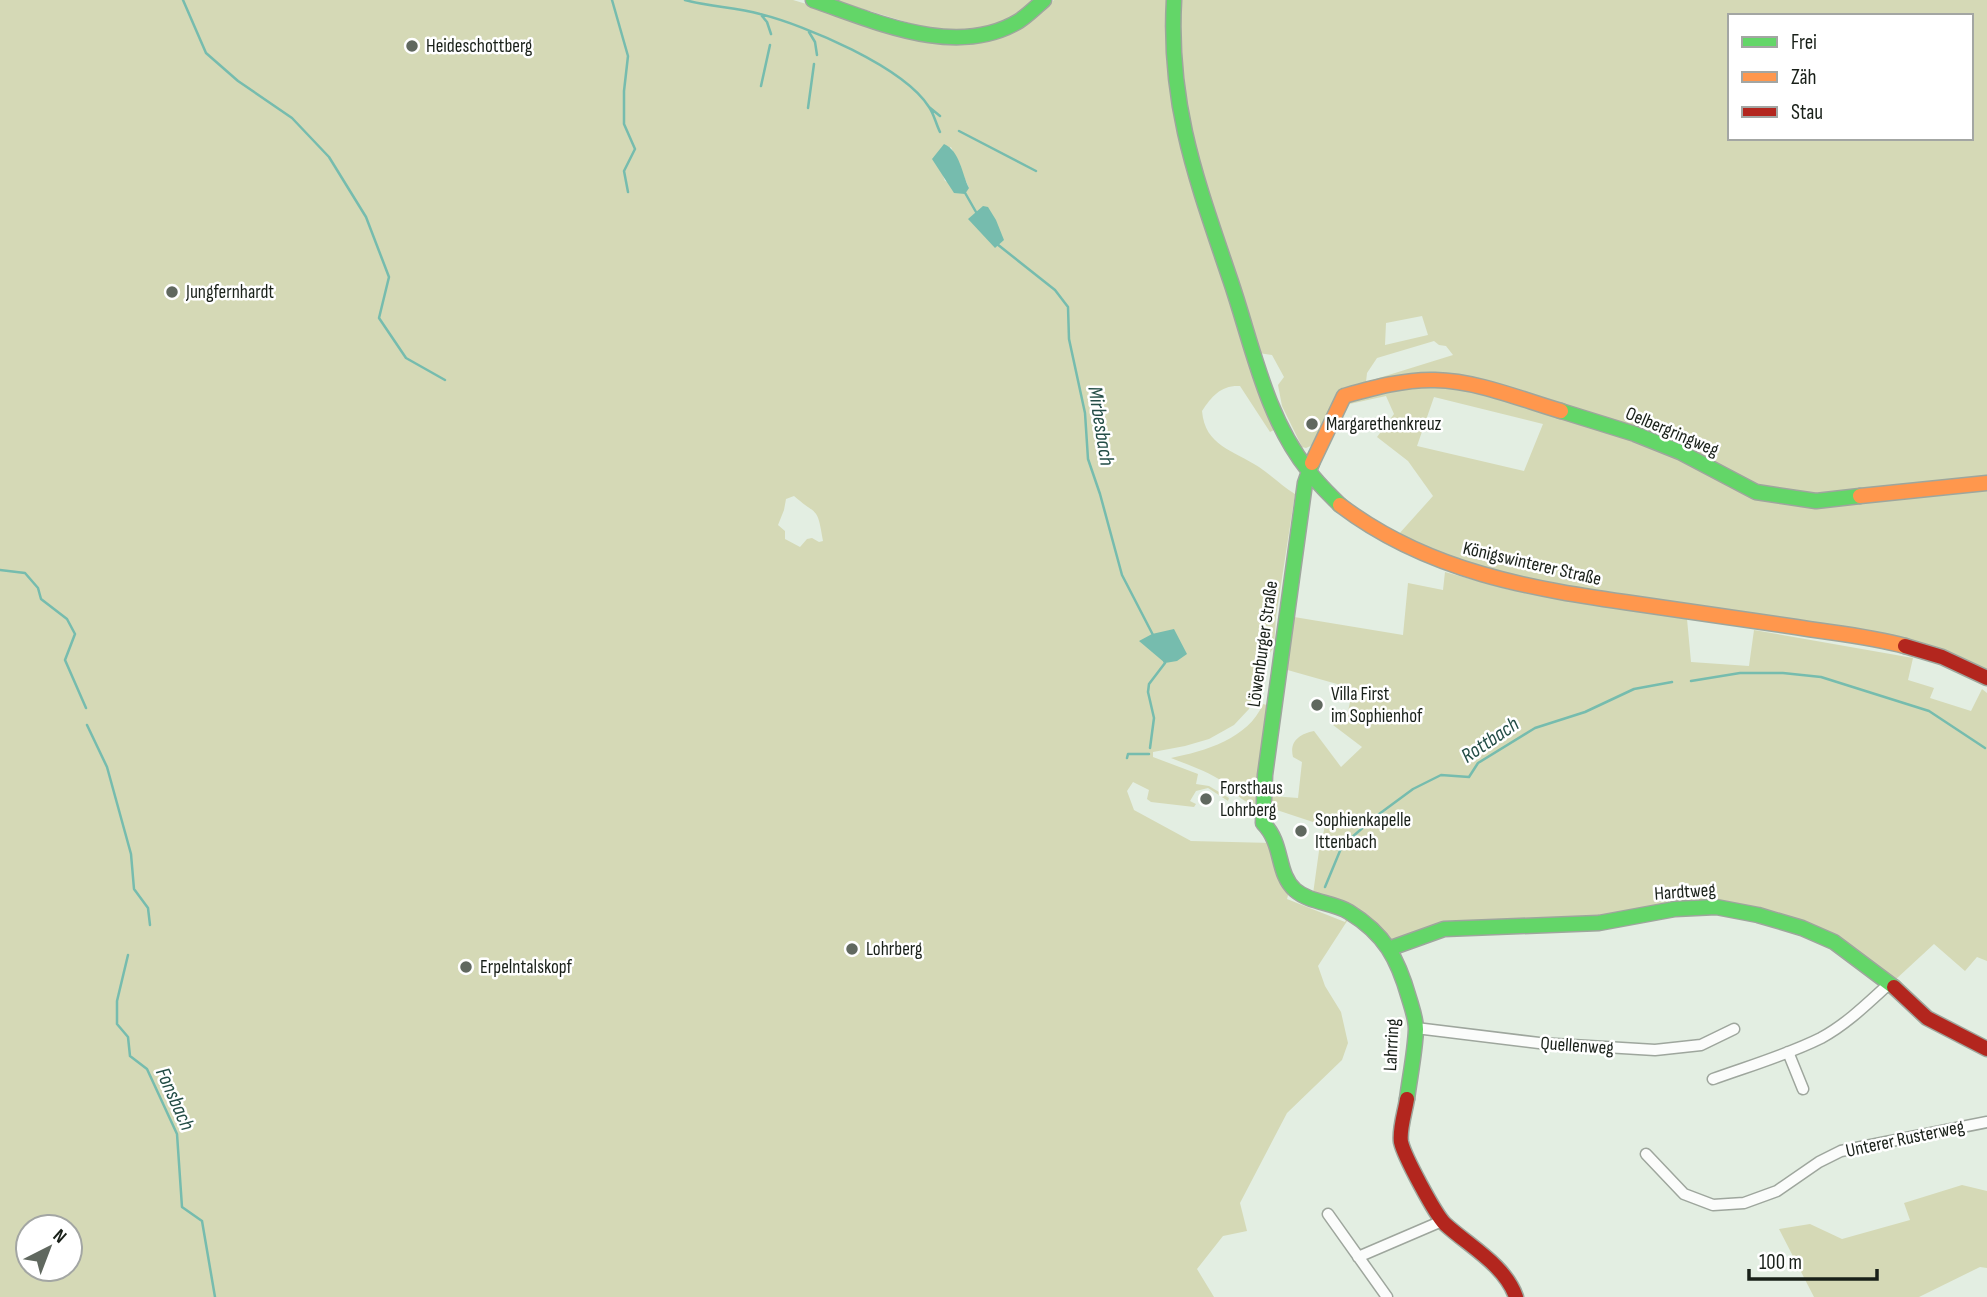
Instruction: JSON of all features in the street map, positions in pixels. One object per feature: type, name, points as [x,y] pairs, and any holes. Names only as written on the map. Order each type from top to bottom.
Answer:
[{"type":"street","points":[[813,0],[920,33],[962,38],[1010,26],[1028,15],[1044,0]]},
{"type":"street","name":"Königswinterer Straße","points":[[1174,0],[1170,42],[1175,94],[1194,173],[1279,420],[1309,472],[1339,503],[1372,527],[1419,552],[1481,575],[1604,600],[1897,644],[1942,657],[1987,678]]},
{"type":"street","name":"Oelbergringweg","points":[[1344,396],[1382,386],[1434,380],[1478,386],[1635,434],[1679,452],[1756,492],[1816,501],[1987,483]]},
{"type":"street","name":"Löwenburger Straße","points":[[1344,396],[1309,472],[1303,494],[1265,775],[1263,823],[1273,831],[1287,880],[1295,890],[1346,910],[1391,948]]},
{"type":"street","name":"Hardtweg","points":[[1391,948],[1444,929],[1525,928],[1599,923],[1675,909],[1716,907],[1758,915],[1818,934],[1864,962],[1927,1018],[1987,1049]]},
{"type":"street","name":"Lahrring","points":[[1391,948],[1413,1010],[1416,1028],[1401,1141],[1442,1221],[1490,1261],[1512,1285],[1516,1297]]},
{"type":"street","points":[[1713,1079],[1823,1037],[1845,1022],[1890,983]]},
{"type":"street","name":"Quellenweg","points":[[1416,1028],[1539,1044],[1655,1050],[1701,1045],[1734,1029]]},
{"type":"street","points":[[1787,1052],[1803,1089]]},
{"type":"street","name":"Unterer Rusterweg","points":[[1646,1154],[1684,1194],[1713,1205],[1744,1203],[1777,1191],[1819,1162],[1841,1151],[1987,1122]]},
{"type":"street","points":[[1328,1214],[1387,1297]]},
{"type":"street","points":[[1359,1257],[1442,1221]]},
{"type":"green space","points":[[0,0],[793,0],[933,42],[967,45],[1000,38],[1027,24],[1054,0],[1170,0],[1166,59],[1256,383],[1263,405],[1276,429],[1270,432],[1240,386],[1227,387],[1213,396],[1202,411],[1204,423],[1214,440],[1259,467],[1295,494],[1274,647],[1260,666],[1249,709],[1234,725],[1209,739],[1153,752],[1153,757],[1198,774],[1196,784],[1209,786],[1229,798],[1228,801],[1208,788],[1196,791],[1190,801],[1196,804],[1194,807],[1151,802],[1147,799],[1149,790],[1133,782],[1127,791],[1134,810],[1191,841],[1275,843],[1289,892],[1287,899],[1345,922],[1348,915],[1351,915],[1318,966],[1325,986],[1341,1012],[1348,1043],[1342,1060],[1287,1113],[1240,1203],[1247,1231],[1223,1236],[1197,1269],[1214,1297],[0,1297]],"holes":[[[951,147],[969,188],[945,181],[933,159]],[[794,496],[818,516],[823,541],[807,539],[800,547],[785,539],[785,531],[778,525],[786,499]]]},
{"type":"green space","points":[[833,0],[1036,0],[1009,20],[973,30],[933,30]]},
{"type":"green space","points":[[1180,0],[1987,0],[1987,670],[1940,651],[1513,580],[1448,563],[1398,535],[1433,496],[1408,461],[1377,437],[1394,414],[1386,396],[1345,405],[1315,444],[1302,447],[1282,406],[1278,385],[1284,377],[1272,355],[1258,353],[1183,112],[1176,35]],"holes":[[[1422,316],[1428,335],[1385,345],[1386,323]],[[1434,341],[1446,346],[1453,355],[1366,382],[1367,373],[1377,358]],[[1434,397],[1543,424],[1524,471],[1417,446]]]},
{"type":"green space","points":[[1445,572],[1510,590],[1687,619],[1691,662],[1749,666],[1754,630],[1913,658],[1908,680],[1934,688],[1930,698],[1971,711],[1982,689],[1987,693],[1987,961],[1977,957],[1965,971],[1934,944],[1895,980],[1833,939],[1757,916],[1675,911],[1445,930],[1393,949],[1313,894],[1325,826],[1268,807],[1272,796],[1298,798],[1302,762],[1293,757],[1292,751],[1300,736],[1314,731],[1341,767],[1362,747],[1333,725],[1347,716],[1350,702],[1337,684],[1284,669],[1288,616],[1403,635],[1408,583],[1443,590]]},
{"type":"green space","points":[[1263,704],[1267,705],[1255,804],[1242,799],[1211,775],[1171,758],[1198,752],[1236,735],[1256,716]]},
{"type":"green space","points":[[1962,1185],[1987,1191],[1987,1268],[1980,1267],[1919,1297],[1814,1297],[1779,1229],[1810,1224],[1842,1239],[1910,1220],[1904,1203]]},
{"type":"water","points":[[944,144],[954,152],[960,163],[969,188],[965,194],[954,193],[932,159]]},
{"type":"water","points":[[983,206],[988,207],[1004,240],[995,248],[968,219]]},
{"type":"water","points":[[1174,629],[1187,654],[1177,661],[1165,663],[1139,641],[1152,634]]},
{"type":"waterway","points":[[183,0],[206,53],[238,81],[292,118],[329,157],[366,217],[389,277],[379,318],[406,358],[445,380]]},
{"type":"waterway","points":[[612,0],[628,56],[624,124],[635,149],[624,171],[628,192]]},
{"type":"waterway","name":"Mirbesbach","points":[[685,0],[779,20],[852,50],[898,77],[916,92],[931,110],[940,132]]},
{"type":"waterway","points":[[762,16],[771,34]]},
{"type":"waterway","points":[[809,32],[815,42],[817,55]]},
{"type":"waterway","points":[[761,86],[770,45]]},
{"type":"waterway","points":[[808,108],[814,64]]},
{"type":"waterway","name":"Mirbesbach","points":[[929,107],[940,116]]},
{"type":"waterway","points":[[959,131],[1036,171]]},
{"type":"waterway","name":"Mirbesbach","points":[[964,191],[976,212]]},
{"type":"waterway","name":"Mirbesbach","points":[[997,244],[1055,290],[1068,307],[1069,339],[1085,413],[1088,459],[1122,575],[1153,635]]},
{"type":"waterway","name":"Fonsbach","points":[[0,570],[25,573],[38,588],[41,599],[67,619],[75,634],[65,660],[86,708]]},
{"type":"waterway","name":"Mirbesbach","points":[[1150,748],[1154,718],[1148,692],[1149,684],[1165,663],[1164,660]]},
{"type":"waterway","name":"Rottbach","points":[[1691,681],[1740,673],[1783,673],[1821,677],[1929,711],[1985,748]]},
{"type":"waterway","name":"Rottbach","points":[[1325,887],[1342,846],[1413,789],[1441,775],[1469,777],[1478,763],[1535,728],[1585,712],[1634,689],[1672,682]]},
{"type":"waterway","points":[[87,725],[107,767],[131,854],[134,889],[148,908],[150,925]]},
{"type":"waterway","name":"Mirbesbach","points":[[1127,758],[1128,754],[1149,754]]},
{"type":"waterway","name":"Fonsbach","points":[[128,955],[117,1001],[117,1024],[128,1037],[130,1056],[147,1069],[177,1134],[182,1207],[202,1221],[215,1297]]},
{"type":"traffic: fast","points":[[813,0],[889,26],[942,37],[969,37],[995,32],[1019,21],[1044,0]]},
{"type":"traffic: fast","points":[[1174,0],[1176,75],[1187,142],[1261,378],[1293,449],[1315,479],[1340,505]]},
{"type":"traffic: fast","points":[[1561,411],[1635,434],[1680,452],[1756,492],[1816,501],[1860,496]]},
{"type":"traffic: fast","points":[[1312,463],[1305,483],[1265,775],[1263,823],[1270,831],[1285,875],[1295,890],[1308,898],[1343,909],[1361,920],[1381,939],[1395,959],[1416,1025],[1407,1099]]},
{"type":"traffic: fast","points":[[1391,948],[1444,929],[1599,923],[1675,909],[1716,907],[1758,915],[1802,928],[1834,942],[1894,987]]},
{"type":"traffic: slow","points":[[1312,463],[1344,396],[1389,385],[1424,380],[1451,381],[1499,391],[1561,411]]},
{"type":"traffic: slow","points":[[1860,496],[1987,483]]},
{"type":"traffic: slow","points":[[1340,505],[1409,547],[1445,562],[1520,584],[1865,637],[1905,646]]},
{"type":"traffic: jam","points":[[1905,646],[1942,657],[1987,678]]},
{"type":"traffic: jam","points":[[1894,987],[1927,1018],[1987,1049]]},
{"type":"traffic: jam","points":[[1407,1099],[1401,1142],[1420,1184],[1445,1224],[1504,1275],[1516,1297]]},
{"type":"place","name":"Heideschottberg","points":[[412,46]]},
{"type":"place","name":"Jungfernhardt","points":[[172,292]]},
{"type":"place","name":"Margarethenkreuz","points":[[1312,424]]},
{"type":"place","name":"Villa First im Sophienhof","points":[[1317,705]]},
{"type":"place","name":"Forsthaus Lohrberg","points":[[1206,799]]},
{"type":"place","name":"Sophienkapelle Ittenbach","points":[[1301,831]]},
{"type":"place","name":"Lohrberg","points":[[852,949]]},
{"type":"place","name":"Erpelntalskopf","points":[[466,967]]}]
